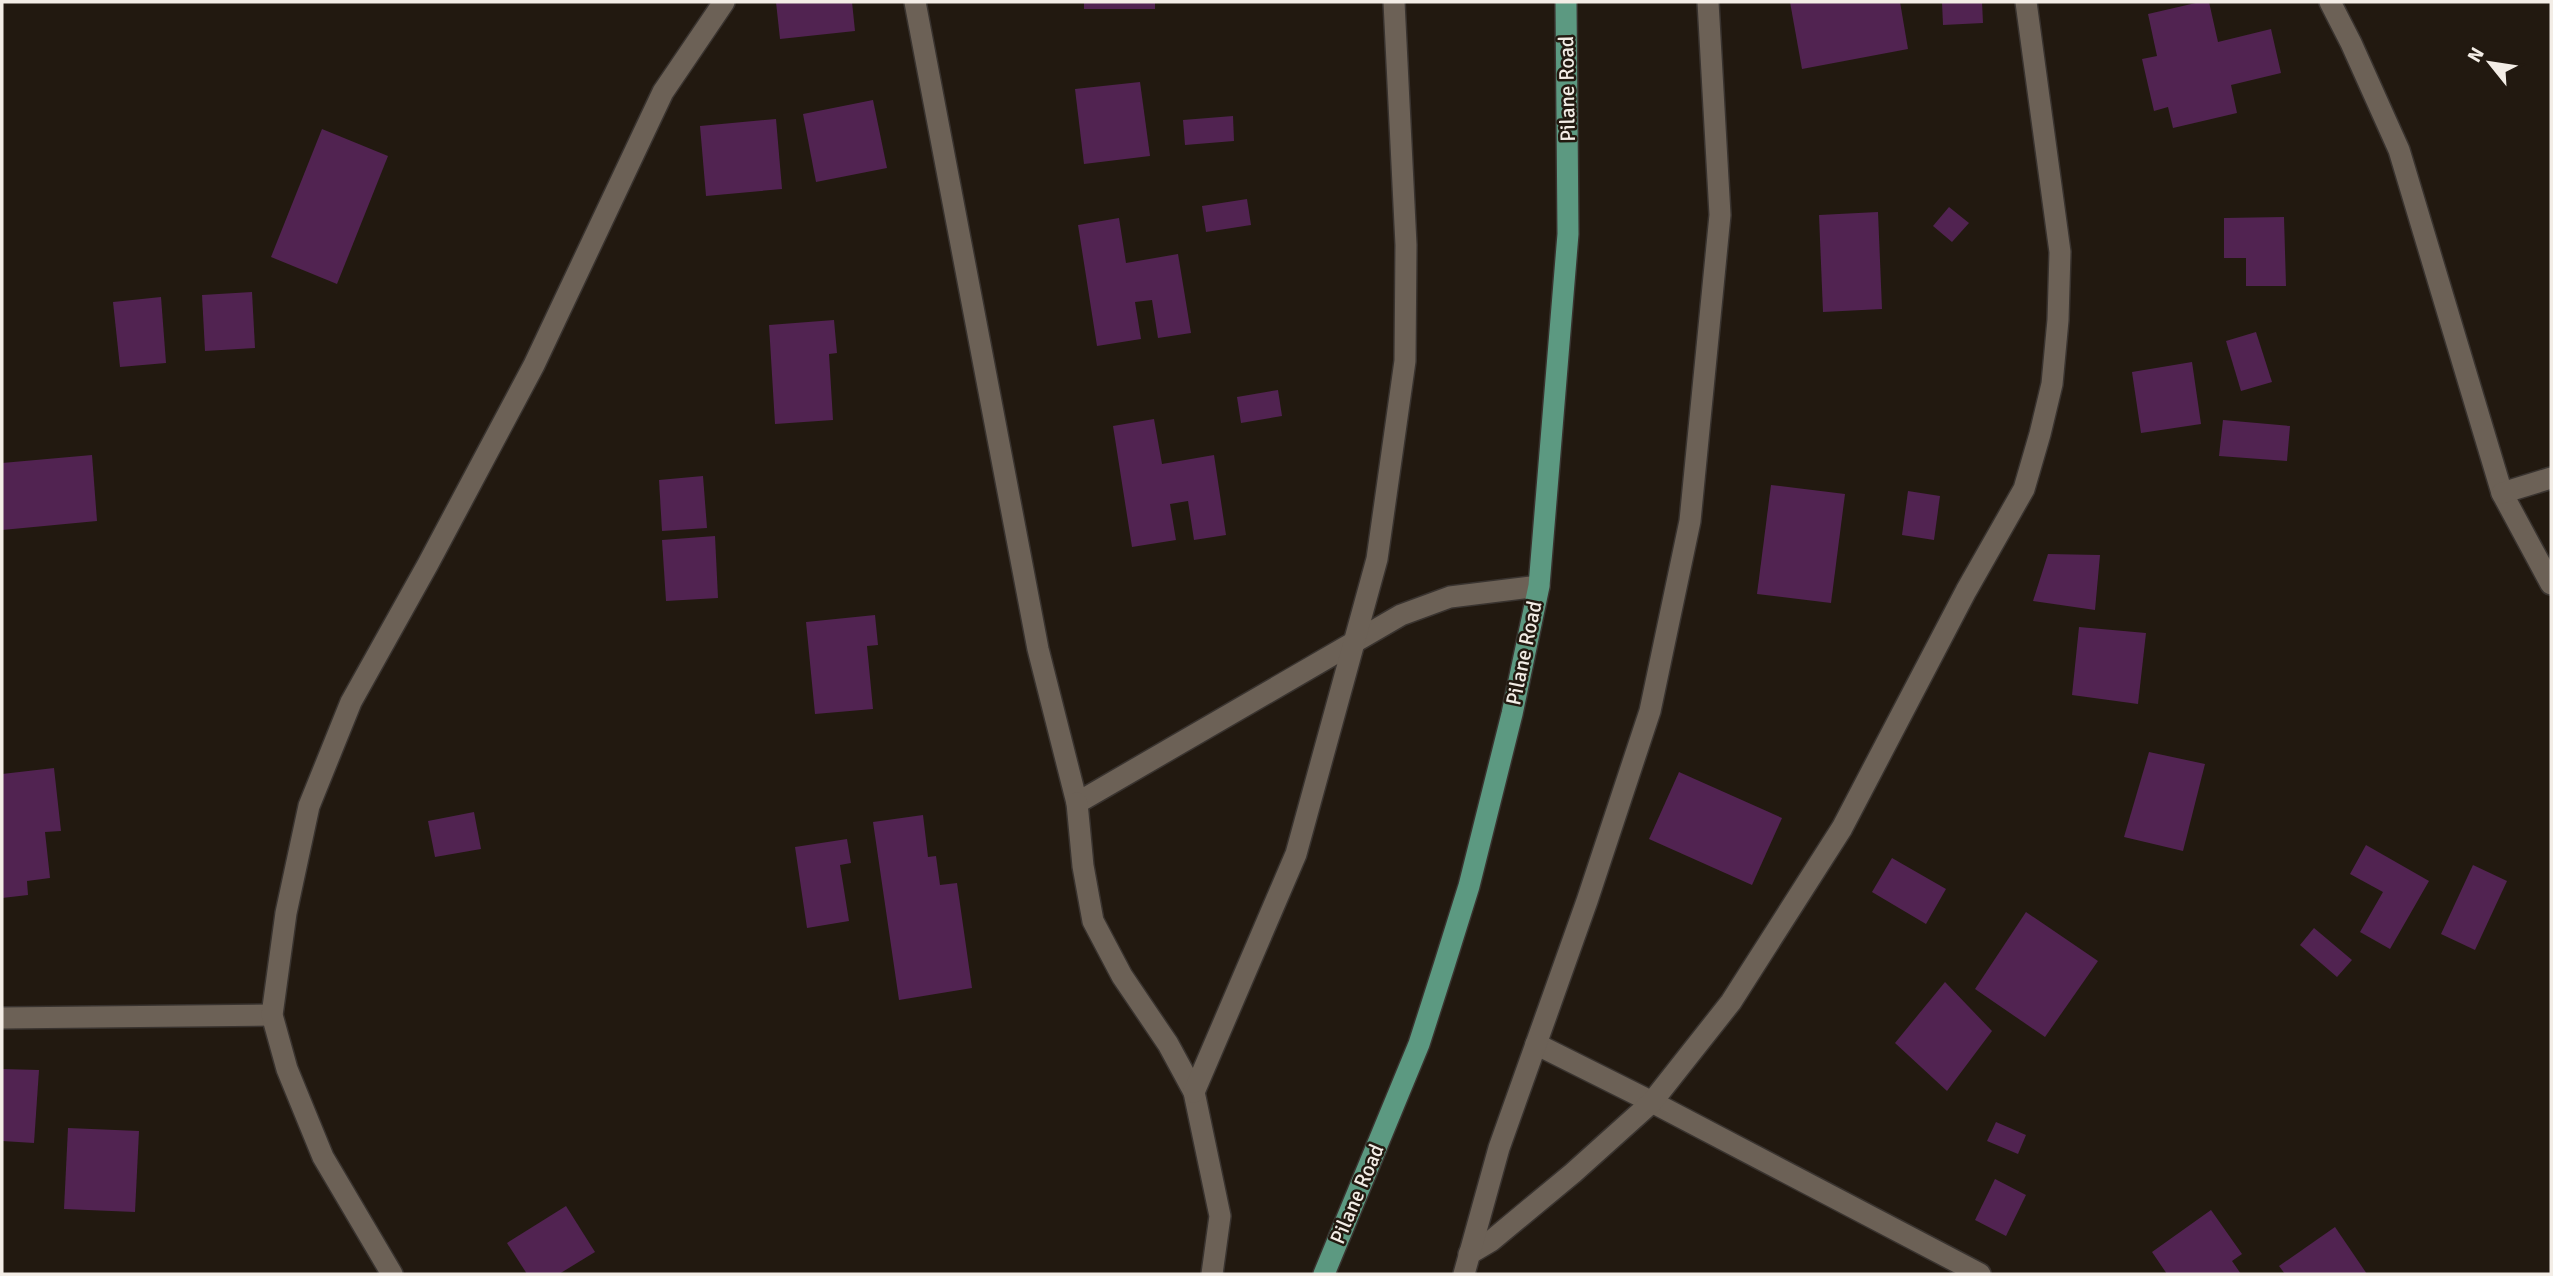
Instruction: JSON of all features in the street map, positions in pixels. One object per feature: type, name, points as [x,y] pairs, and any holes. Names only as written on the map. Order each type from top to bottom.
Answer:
[{"type":"main road","name":"Pilane Road","points":[[1324,1274],[1419,1044],[1444,966],[1475,860],[1539,586],[1568,234],[1566,2]]},
{"type":"street","points":[[392,1274],[323,1157],[287,1069],[272,1015],[286,913],[309,806],[351,702],[429,564],[534,365],[663,92],[724,2]]},
{"type":"street","points":[[915,2],[1038,649],[1077,803],[1083,866],[1093,921],[1122,976],[1168,1044],[1194,1092],[1220,1216],[1212,1274]]},
{"type":"street","points":[[1194,1092],[1296,854],[1377,559],[1405,361],[1406,245],[1394,2]]},
{"type":"street","points":[[1466,1264],[1499,1148],[1587,901],[1650,711],[1690,521],[1720,215],[1708,2]]},
{"type":"street","points":[[1466,1264],[1573,1174],[1652,1102],[1731,1002],[1842,828],[1966,591],[2024,489],[2052,384],[2058,320],[2060,252],[2026,2]]},
{"type":"street","points":[[2330,2],[2399,150],[2502,493],[2551,584]]},
{"type":"street","points":[[2502,493],[2551,478]]},
{"type":"street","points":[[1077,803],[1401,615],[1450,597],[1539,586]]},
{"type":"street","points":[[2,1018],[272,1015]]},
{"type":"street","points":[[1536,1044],[1980,1274]]},
{"type":"building","points":[[776,2],[852,2],[855,31],[780,39]]},
{"type":"building","points":[[1084,2],[1155,2],[1155,9],[1084,9]]},
{"type":"building","points":[[1790,2],[1900,2],[1908,49],[1802,69]]},
{"type":"building","points":[[1942,2],[1982,2],[1983,23],[1943,25]]},
{"type":"building","points":[[2209,2],[2218,42],[2271,29],[2281,73],[2231,85],[2237,113],[2173,128],[2168,107],[2154,111],[2142,59],[2157,56],[2148,14]]},
{"type":"building","points":[[1140,82],[1150,156],[1084,164],[1075,89]]},
{"type":"building","points":[[873,100],[887,168],[816,182],[803,114]]},
{"type":"building","points":[[1233,116],[1234,141],[1185,145],[1183,120]]},
{"type":"building","points":[[776,119],[782,189],[706,196],[700,126]]},
{"type":"building","points":[[322,129],[388,156],[337,284],[271,257]]},
{"type":"building","points":[[1247,199],[1251,225],[1206,232],[1202,206]]},
{"type":"building","points":[[1949,207],[1969,223],[1952,242],[1933,226]]},
{"type":"building","points":[[1878,212],[1882,309],[1823,312],[1819,215]]},
{"type":"building","points":[[2284,217],[2286,286],[2246,286],[2246,258],[2224,258],[2224,218]]},
{"type":"building","points":[[1119,218],[1126,263],[1178,254],[1191,333],[1158,338],[1152,300],[1135,302],[1141,339],[1097,346],[1078,225]]},
{"type":"building","points":[[252,292],[255,348],[205,351],[202,295]]},
{"type":"building","points":[[161,297],[166,363],[120,367],[113,302]]},
{"type":"building","points":[[834,320],[837,353],[829,354],[833,420],[775,424],[769,325]]},
{"type":"building","points":[[2256,332],[2272,382],[2241,391],[2226,341]]},
{"type":"building","points":[[2192,362],[2201,424],[2141,433],[2132,372]]},
{"type":"building","points":[[1278,390],[1282,416],[1241,423],[1237,397]]},
{"type":"building","points":[[1154,419],[1162,464],[1214,455],[1226,535],[1194,540],[1188,501],[1170,504],[1176,540],[1132,547],[1113,426]]},
{"type":"building","points":[[2223,420],[2290,426],[2287,461],[2219,456]]},
{"type":"building","points":[[92,455],[97,521],[2,530],[2,463]]},
{"type":"building","points":[[703,476],[707,528],[662,531],[659,480]]},
{"type":"building","points":[[1771,485],[1845,494],[1831,603],[1757,594]]},
{"type":"building","points":[[1908,491],[1940,496],[1934,540],[1902,535]]},
{"type":"building","points":[[715,536],[718,598],[666,601],[662,540]]},
{"type":"building","points":[[2048,554],[2100,555],[2095,610],[2033,601]]},
{"type":"building","points":[[875,615],[878,645],[867,646],[873,709],[815,714],[806,622]]},
{"type":"building","points":[[2079,627],[2146,633],[2138,704],[2072,695]]},
{"type":"building","points":[[2149,752],[2205,764],[2183,851],[2124,837]]},
{"type":"building","points":[[54,768],[61,831],[45,832],[50,878],[27,881],[28,895],[2,898],[2,774]]},
{"type":"building","points":[[1679,772],[1782,818],[1752,885],[1649,839]]},
{"type":"building","points":[[474,812],[481,849],[435,857],[428,821]]},
{"type":"building","points":[[923,815],[928,857],[936,856],[940,885],[957,883],[972,988],[899,1000],[873,822]]},
{"type":"building","points":[[847,839],[851,863],[840,865],[849,921],[807,928],[795,847]]},
{"type":"building","points":[[2366,845],[2429,881],[2390,949],[2360,932],[2383,892],[2350,874]]},
{"type":"building","points":[[1892,858],[1946,889],[1926,924],[1872,892]]},
{"type":"building","points":[[2473,865],[2507,881],[2475,950],[2441,934]]},
{"type":"building","points":[[2026,912],[2098,961],[2045,1037],[1975,989]]},
{"type":"building","points":[[2314,928],[2352,960],[2337,977],[2300,945]]},
{"type":"building","points":[[1945,982],[1992,1031],[1947,1091],[1895,1043]]},
{"type":"building","points":[[2,1069],[39,1070],[34,1143],[2,1141]]},
{"type":"building","points":[[1996,1122],[2026,1135],[2018,1154],[1987,1141]]},
{"type":"building","points":[[68,1128],[139,1131],[135,1212],[64,1209]]},
{"type":"building","points":[[1995,1179],[2026,1195],[2006,1236],[1975,1220]]},
{"type":"building","points":[[566,1206],[595,1252],[559,1274],[527,1274],[507,1243]]},
{"type":"building","points":[[2211,1210],[2242,1254],[2232,1261],[2241,1274],[2167,1274],[2152,1252]]},
{"type":"building","points":[[2335,1227],[2367,1274],[2285,1274],[2279,1266]]}]
